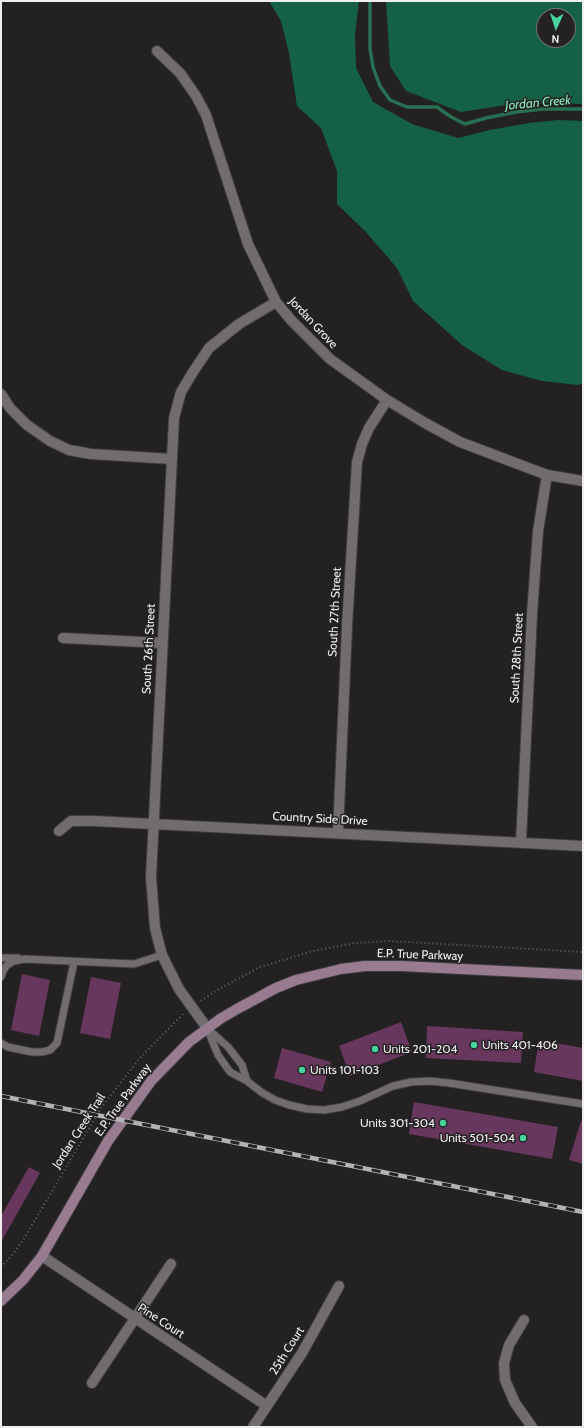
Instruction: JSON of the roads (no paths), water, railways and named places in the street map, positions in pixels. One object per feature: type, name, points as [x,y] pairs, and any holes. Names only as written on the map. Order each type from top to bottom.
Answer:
[{"type":"main road","name":"E.P. True Parkway","points":[[1,1301],[23,1280],[42,1256],[108,1141],[139,1096],[175,1055],[207,1028],[226,1016],[276,988],[296,980],[341,969],[365,966],[401,966],[583,975]]},
{"type":"street","name":"Jordan Grove","points":[[157,52],[180,73],[196,96],[206,115],[248,244],[276,302],[291,320],[330,359],[387,400],[425,424],[460,442],[548,475],[583,481]]},
{"type":"street","name":"South 26th Street","points":[[207,1028],[179,989],[162,955],[155,928],[151,877],[174,418],[181,392],[209,348],[239,324],[276,302]]},
{"type":"street","points":[[1,394],[10,408],[26,425],[50,441],[69,450],[91,454],[172,460]]},
{"type":"street","name":"South 27th Street","points":[[338,833],[347,626],[357,462],[362,444],[369,428],[387,400]]},
{"type":"street","name":"South 28th Street","points":[[521,842],[532,614],[538,531],[548,475]]},
{"type":"street","points":[[63,638],[162,643]]},
{"type":"street","name":"Country Side Drive","points":[[60,831],[71,822],[94,821],[583,846]]},
{"type":"street","name":"Pine Court","points":[[42,1256],[267,1406]]},
{"type":"street","points":[[92,1383],[171,1264]]},
{"type":"street","name":"25th Court","points":[[253,1427],[302,1353],[339,1286]]},
{"type":"street","points":[[524,1320],[509,1345],[504,1363],[505,1380],[515,1403],[532,1427]]},
{"type":"lane","points":[[1,958],[134,964],[162,955]]},
{"type":"lane","points":[[1,977],[7,965],[14,961],[24,959]]},
{"type":"lane","points":[[1,1043],[32,1052],[42,1052],[50,1050],[57,1043],[74,962]]},
{"type":"lane","points":[[207,1028],[228,1047],[242,1065],[247,1081]]},
{"type":"lane","points":[[207,1028],[218,1055],[230,1072],[247,1081],[261,1092],[289,1106],[324,1110],[342,1107],[360,1101],[393,1086],[411,1082],[430,1081],[583,1104]]},
{"type":"waterway","name":"Jordan Creek","points":[[370,1],[370,49],[373,67],[380,86],[390,100],[407,107],[437,107],[451,117],[465,124],[516,112],[543,109],[583,109]]},
{"type":"railway","points":[[1,1096],[583,1212]]},
{"type":"place","name":"Units 401-406","points":[[474,1045]]},
{"type":"place","name":"Units 201-204","points":[[375,1049]]},
{"type":"place","name":"Units 101-103","points":[[302,1070]]},
{"type":"place","name":"Units 301-304","points":[[443,1123]]},
{"type":"place","name":"Units 501-504","points":[[523,1138]]}]
